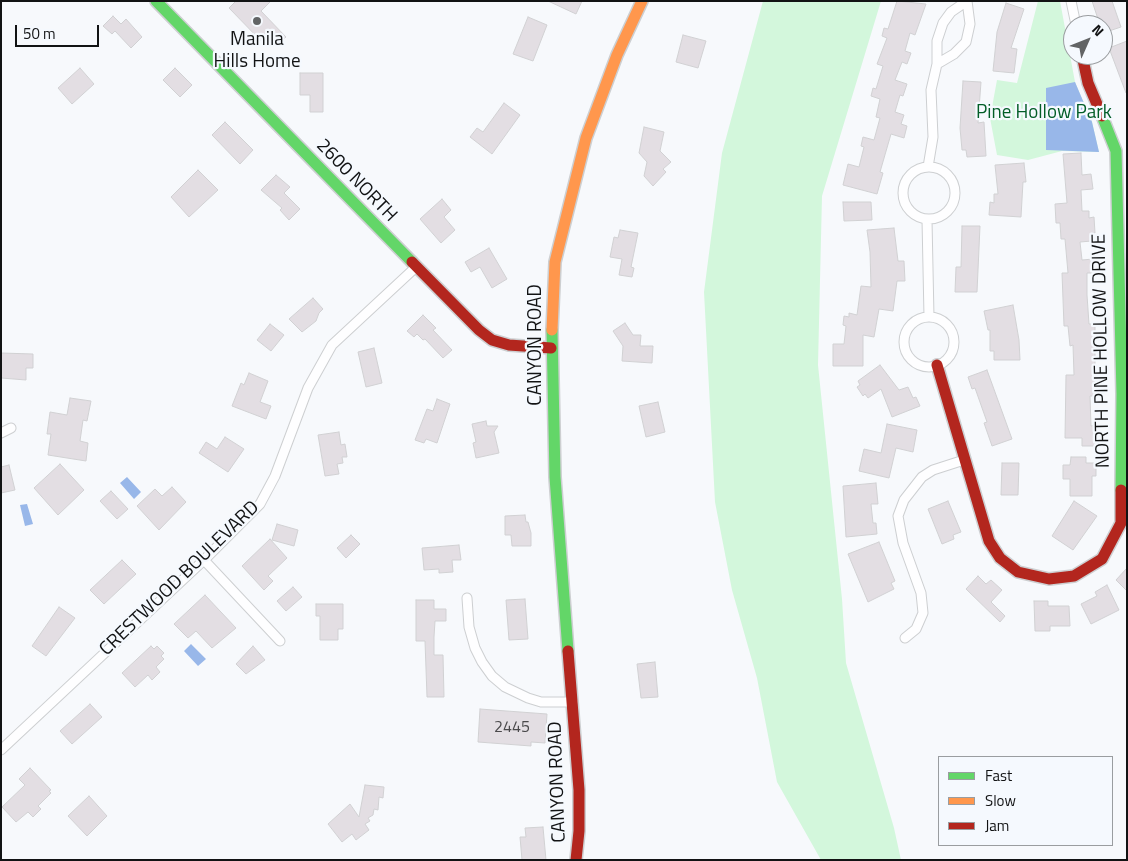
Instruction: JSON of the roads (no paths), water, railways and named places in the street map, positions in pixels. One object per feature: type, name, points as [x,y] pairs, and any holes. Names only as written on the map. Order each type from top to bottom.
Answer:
[{"type":"street","name":"2600 NORTH","points":[[156,1],[479,330],[492,340],[509,345],[551,348]]},
{"type":"street","name":"CANYON ROAD","points":[[576,860],[580,811],[556,492],[551,348],[555,262],[586,138],[616,55],[642,1]]},
{"type":"street","points":[[928,166],[933,137],[931,90],[937,64],[937,41],[943,23],[951,12],[967,1],[970,24],[966,42],[954,54],[937,64]]},
{"type":"street","points":[[1070,1],[1074,15]]},
{"type":"street","name":"NORTH PINE HOLLOW DRIVE","points":[[964,460],[988,541],[1000,558],[1018,572],[1049,580],[1074,576],[1102,558],[1120,523],[1122,394],[1116,152],[1088,83],[1084,65]]},
{"type":"street","points":[[928,166],[940,169],[947,174],[952,182],[955,193],[948,211],[927,220],[911,212],[903,195],[904,186],[912,172],[928,166]]},
{"type":"street","points":[[927,220],[929,317]]},
{"type":"street","name":"CRESTWOOD BOULEVARD","points":[[1,750],[204,560],[260,504],[275,476],[308,388],[332,345],[416,267]]},
{"type":"street","points":[[929,317],[944,321],[949,327],[954,341],[950,356],[937,365],[929,367],[913,361],[905,346],[905,338],[913,323],[929,317]]},
{"type":"street","points":[[905,638],[916,629],[923,613],[921,593],[903,543],[898,516],[904,500],[922,477],[933,470],[964,460],[937,365]]},
{"type":"street","points":[[1,433],[11,428]]},
{"type":"street","points":[[204,560],[280,641]]},
{"type":"street","name":"CANYON ROAD","points":[[467,598],[469,628],[475,648],[492,676],[505,687],[528,698],[541,702],[573,702]]},
{"type":"water","points":[[1075,82],[1092,122],[1099,152],[1046,150],[1046,88]]},
{"type":"water","points":[[127,477],[141,492],[134,499],[120,483]]},
{"type":"water","points":[[27,504],[33,524],[25,526],[20,505]]},
{"type":"water","points":[[191,644],[206,659],[198,666],[184,651]]},
{"type":"place","name":"Manila Hills Home","points":[[257,21]]},
{"type":"park label","name":"Pine Hollow Park","points":[[1044,113]]}]
